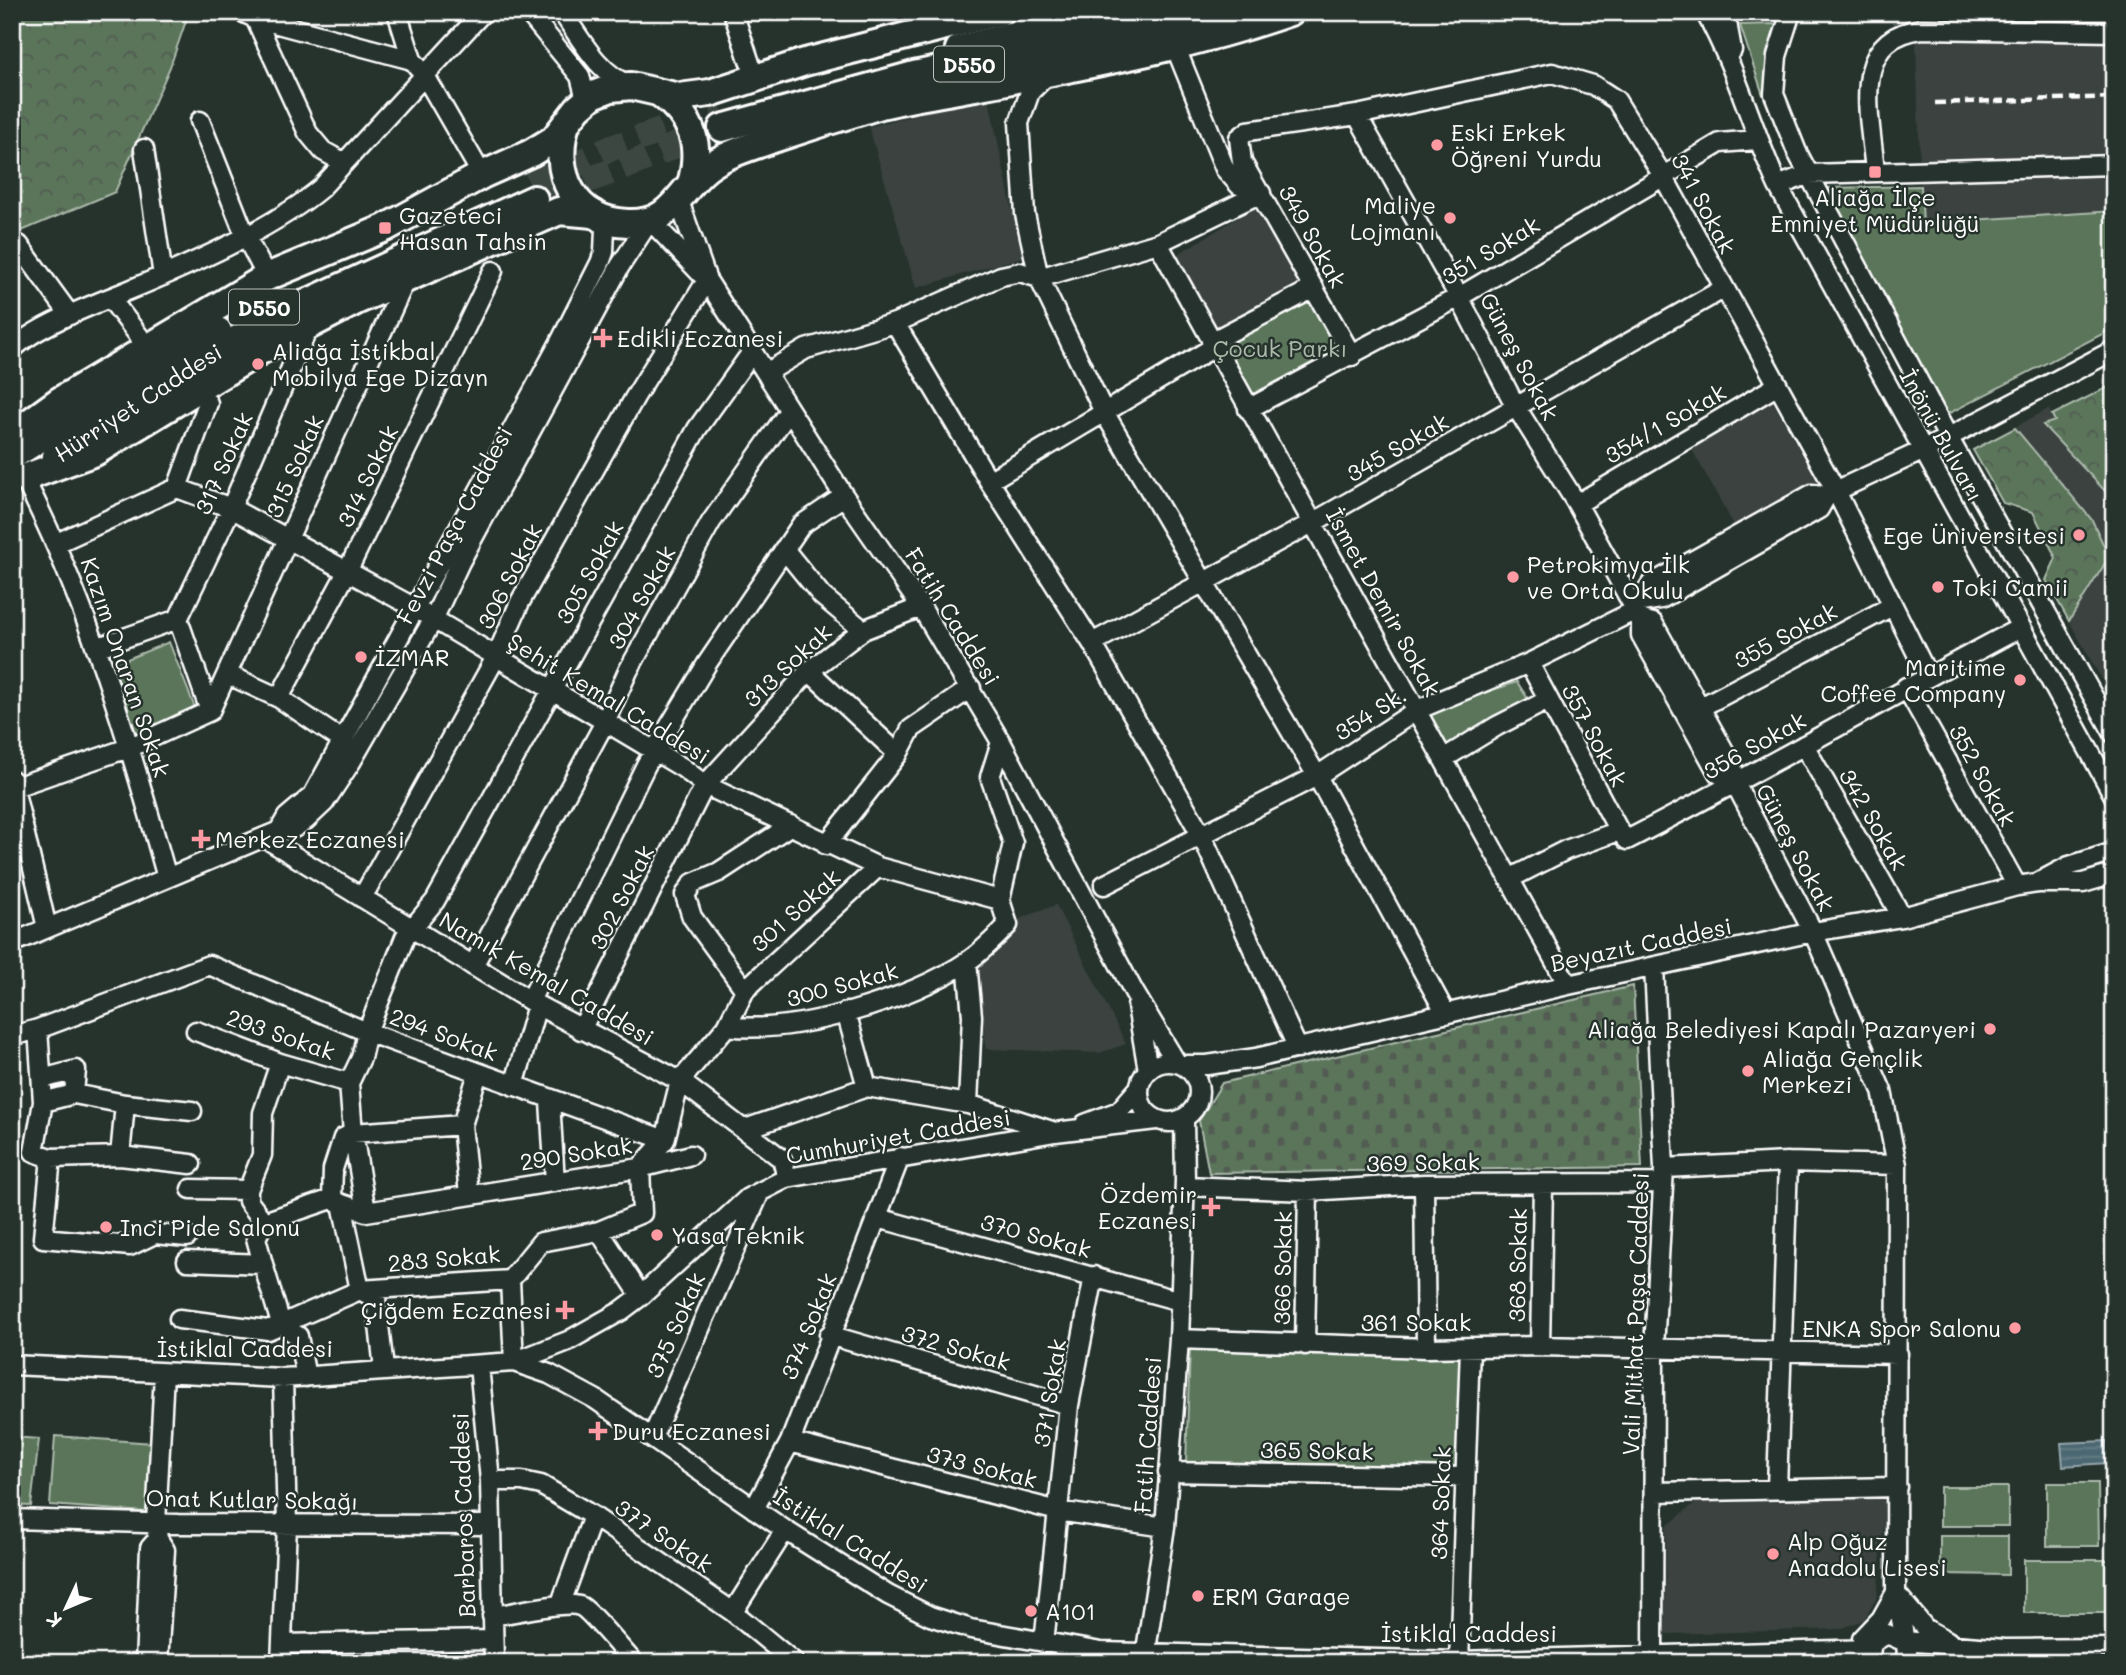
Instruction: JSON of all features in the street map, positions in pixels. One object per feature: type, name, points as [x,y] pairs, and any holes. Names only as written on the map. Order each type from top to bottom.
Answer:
[{"type":"highway","points":[[12,435],[59,401],[267,277],[385,228],[482,175],[531,153],[554,139],[572,116],[602,92],[631,86],[679,97],[710,93],[805,62],[1000,12]]},
{"type":"highway","name":"D550","points":[[1103,12],[722,119],[915,75],[1219,12]]},
{"type":"highway","points":[[16,473],[95,452],[260,351],[406,279],[559,211],[594,214],[621,223],[650,220],[685,193],[723,157],[771,140],[883,105],[1175,46],[1231,33],[1290,12]]},
{"type":"highway","points":[[661,94],[684,115],[697,144],[697,164],[685,193]]},
{"type":"highway","points":[[572,116],[560,144],[561,164],[566,184],[578,201],[594,214]]},
{"type":"highway","name":"Hürriyet Caddesi","points":[[16,473],[289,311],[532,192]]},
{"type":"street","points":[[397,12],[418,67],[482,175]]},
{"type":"street","points":[[13,347],[70,315],[163,276],[300,206],[343,162],[418,67],[483,12]]},
{"type":"street","points":[[528,12],[580,76],[585,95],[572,116]]},
{"type":"street","points":[[562,12],[601,66],[616,80],[631,86]]},
{"type":"street","points":[[733,12],[750,64]]},
{"type":"street","points":[[1705,12],[1717,32],[1740,91]]},
{"type":"street","points":[[1725,12],[1740,91]]},
{"type":"street","name":"İnönü Bulvarı","points":[[1791,12],[1777,56],[1774,94],[1809,174],[1947,435],[2114,734]]},
{"type":"street","points":[[249,15],[418,67]]},
{"type":"street","points":[[249,15],[308,133],[323,151],[343,162]]},
{"type":"street","points":[[1875,172],[1869,80],[1872,61],[1879,48],[1891,38],[1905,31],[1922,29],[2114,32]]},
{"type":"street","points":[[1175,46],[1225,169],[1239,185],[1261,193]]},
{"type":"street","points":[[1050,72],[1030,92],[1019,123],[1025,214],[1039,278],[1104,412],[1317,776],[1446,1014]]},
{"type":"street","name":"341 Sokak","points":[[1239,138],[1248,131],[1357,114],[1552,73],[1593,85],[1616,100],[1663,176],[1778,385],[1831,493],[1928,676]]},
{"type":"street","name":"İnönü Bulvarı","points":[[1740,91],[1757,140],[1778,186],[2114,796]]},
{"type":"street","name":"Güneş Sokak","points":[[1357,114],[1459,297],[1516,407],[1577,504],[1639,611],[1653,623],[1701,706],[1732,765],[1735,785],[1813,932],[1882,1091],[1897,1164],[1895,1637]]},
{"type":"street","points":[[200,121],[245,235],[267,277]]},
{"type":"street","name":"349 Sokak","points":[[1239,138],[1242,162],[1352,356]]},
{"type":"street","name":"351 Sokak","points":[[1248,409],[1459,297],[1720,143],[1757,140]]},
{"type":"street","points":[[144,149],[163,276]]},
{"type":"street","points":[[1778,186],[1809,174],[2114,164]]},
{"type":"street","name":"Fatih Caddesi","points":[[685,193],[707,280]]},
{"type":"street","points":[[766,373],[806,349],[895,323],[1001,276],[1020,272],[1039,278],[1158,243],[1261,193]]},
{"type":"street","name":"Fevzi Paşa Caddesi","points":[[272,834],[313,795],[559,344],[604,252],[605,228],[594,214]]},
{"type":"street","name":"Fatih Caddesi","points":[[650,220],[707,280],[844,496],[921,607],[1001,742],[1134,992],[1179,1063],[1199,1083],[1198,1104]]},
{"type":"street","name":"Fevzi Paşa Caddesi","points":[[12,943],[272,834],[295,828],[324,803],[351,762],[433,620],[460,562],[620,266],[650,220]]},
{"type":"street","name":"İsmet Demir Sokak","points":[[1158,243],[1568,985]]},
{"type":"street","points":[[19,244],[70,315]]},
{"type":"street","name":"314 Sokak","points":[[279,698],[347,572],[493,271]]},
{"type":"street","name":"315 Sokak","points":[[210,711],[229,675],[406,279]]},
{"type":"street","name":"306 Sokak","points":[[362,898],[496,657],[520,602],[635,397],[707,280]]},
{"type":"street","points":[[989,481],[1212,344],[1314,288]]},
{"type":"street","name":"345 Sokak","points":[[1092,643],[1312,523],[1723,289]]},
{"type":"street","points":[[110,298],[149,349]]},
{"type":"street","points":[[895,323],[989,481],[1092,643],[1202,836],[1298,1049]]},
{"type":"street","name":"317 Sokak","points":[[178,619],[231,508],[309,326]]},
{"type":"street","name":"354 Sk.","points":[[1104,885],[1317,776],[1417,710],[1529,663],[1639,611],[1651,584],[1812,494],[1831,493],[1924,450],[1947,435],[2114,350]]},
{"type":"street","name":"305 Sokak","points":[[410,928],[435,901],[697,429],[752,352]]},
{"type":"street","name":"354/1 Sokak","points":[[1577,504],[1778,385]]},
{"type":"street","points":[[57,543],[177,488],[208,403]]},
{"type":"street","name":"304 Sokak","points":[[473,966],[605,722],[628,671],[711,522],[789,411]]},
{"type":"street","name":"Kazım Onaran Sokak","points":[[16,473],[57,543],[131,747],[167,878]]},
{"type":"street","name":"Şehit Kemal Caddesi","points":[[177,488],[231,508],[415,608],[655,754],[683,768],[705,785],[791,825],[826,845],[878,867],[1000,901]]},
{"type":"street","points":[[514,1086],[534,1002],[646,765],[708,662],[784,549],[801,526],[844,496]]},
{"type":"street","points":[[784,549],[822,596],[863,630]]},
{"type":"street","name":"355 Sokak","points":[[1701,706],[1892,606]]},
{"type":"street","name":"313 Sokak","points":[[705,785],[809,671],[863,630],[921,607]]},
{"type":"street","name":"Güneş Sokak","points":[[1639,611],[1641,635],[1718,773],[1735,785]]},
{"type":"street","points":[[47,929],[13,785],[131,747],[210,711],[178,619],[96,648]]},
{"type":"street","name":"356 Sokak","points":[[1509,879],[1566,850],[1619,831],[1627,840],[1735,785],[1906,687],[2020,628]]},
{"type":"street","name":"357 Sokak","points":[[1529,663],[1619,831]]},
{"type":"street","points":[[809,671],[898,754]]},
{"type":"street","points":[[229,675],[279,698],[343,741]]},
{"type":"street","name":"352 Sokak","points":[[1906,687],[2017,886]]},
{"type":"street","points":[[826,845],[898,754],[911,729],[971,688]]},
{"type":"street","points":[[1443,759],[1497,726],[1548,700]]},
{"type":"street","points":[[1000,901],[1013,843],[990,776],[1001,742]]},
{"type":"street","name":"342 Sokak","points":[[1804,745],[1902,917]]},
{"type":"street","name":"302 Sokak","points":[[581,1030],[705,785]]},
{"type":"street","points":[[640,1168],[665,1140],[680,1081],[727,1026],[745,990],[692,917],[685,895],[693,883],[719,872],[791,825]]},
{"type":"street","name":"Namık Kemal Caddesi","points":[[272,834],[362,898],[410,928],[581,1030],[680,1081],[782,1160],[787,1178]]},
{"type":"street","name":"Beyazıt Caddesi","points":[[2038,883],[2069,866],[2114,852]]},
{"type":"street","name":"301 Sokak","points":[[745,990],[878,867]]},
{"type":"street","name":"Beyazıt Caddesi","points":[[1256,1058],[1568,985],[1813,932],[1902,917],[2017,886],[2083,883],[2114,874]]},
{"type":"street","name":"300 Sokak","points":[[727,1026],[780,1026],[846,1012],[912,990],[967,962],[1008,925],[1000,901]]},
{"type":"street","points":[[306,1377],[298,1336],[281,1324],[256,1238],[264,1222],[337,1202],[366,1212],[353,1133],[349,1083],[410,928]]},
{"type":"street","points":[[967,962],[972,1016],[968,1104]]},
{"type":"street","name":"294 Sokak","points":[[38,1030],[209,965],[367,1032],[550,1101],[665,1140]]},
{"type":"street","name":"Vali Mithat Paşa Caddesi","points":[[1653,1660],[1654,1349],[1663,1175],[1654,967]]},
{"type":"street","name":"Fatih Caddesi","points":[[1134,992],[1148,1070]]},
{"type":"street","points":[[846,1012],[867,1087]]},
{"type":"street","points":[[12,1036],[38,1030],[43,1102],[34,1152],[51,1158],[120,1156],[191,1164]]},
{"type":"street","name":"293 Sokak","points":[[196,1031],[280,1063],[349,1083]]},
{"type":"street","points":[[1139,1088],[1148,1070],[1166,1062],[1207,1065],[1256,1058]]},
{"type":"street","points":[[1171,1121],[1198,1104],[1206,1085],[1218,1074],[1256,1058]]},
{"type":"street","points":[[264,1222],[248,1201],[248,1190],[262,1155],[263,1113],[280,1063]]},
{"type":"street","points":[[42,1079],[76,1070],[74,1094]]},
{"type":"street","points":[[469,1195],[463,1125],[478,1073]]},
{"type":"street","points":[[745,1129],[867,1087],[968,1104],[1055,1132]]},
{"type":"street","name":"Fatih Caddesi","points":[[1139,1088],[1143,1108],[1171,1121]]},
{"type":"street","name":"Cumhuriyet Caddesi","points":[[1055,1132],[1119,1111],[1139,1088]]},
{"type":"street","points":[[43,1102],[74,1094],[125,1104],[192,1111]]},
{"type":"street","points":[[550,1101],[555,1182]]},
{"type":"street","points":[[120,1156],[125,1104]]},
{"type":"street","name":"Fatih Caddesi","points":[[1144,1658],[1165,1527],[1179,1339],[1185,1186],[1171,1121]]},
{"type":"street","name":"Fatih Caddesi","points":[[1171,1121],[1183,1210]]},
{"type":"street","name":"Cumhuriyet Caddesi","points":[[514,1362],[568,1341],[641,1296],[748,1198],[787,1178],[1055,1132],[1171,1121]]},
{"type":"street","points":[[384,1369],[376,1299],[360,1290],[337,1202],[333,1169],[343,1138],[353,1133],[463,1125]]},
{"type":"street","name":"290 Sokak","points":[[366,1212],[640,1168],[691,1155]]},
{"type":"street","name":"374 Sokak","points":[[754,1509],[790,1442],[829,1335],[878,1218],[900,1157]]},
{"type":"street","points":[[51,1158],[43,1237],[130,1246],[155,1234],[187,1237]]},
{"type":"street","points":[[1777,1488],[1788,1162]]},
{"type":"street","name":"369 Sokak","points":[[1185,1186],[1308,1191],[1424,1184],[1543,1185],[1788,1162],[1897,1164]]},
{"type":"street","name":"283 Sokak","points":[[179,1319],[268,1330],[360,1290],[510,1280],[541,1242],[599,1231],[642,1213],[640,1168]]},
{"type":"street","points":[[1424,1184],[1426,1348]]},
{"type":"street","name":"368 Sokak","points":[[1540,1346],[1543,1185]]},
{"type":"street","points":[[191,1189],[248,1190]]},
{"type":"street","name":"366 Sokak","points":[[1305,1345],[1308,1191]]},
{"type":"street","name":"375 Sokak","points":[[652,1438],[760,1192]]},
{"type":"street","name":"370 Sokak","points":[[878,1218],[1180,1301]]},
{"type":"street","points":[[599,1231],[641,1296]]},
{"type":"street","points":[[187,1261],[262,1264]]},
{"type":"street","name":"371 Sokak","points":[[1044,1643],[1069,1405],[1094,1276]]},
{"type":"street","points":[[510,1280],[514,1362]]},
{"type":"street","name":"372 Sokak","points":[[829,1335],[1069,1405]]},
{"type":"street","name":"361 Sokak","points":[[1179,1339],[1426,1348],[1540,1346],[1654,1349]]},
{"type":"street","name":"364 Sokak","points":[[1459,1662],[1470,1347]]},
{"type":"street","points":[[1654,1349],[1898,1354]]},
{"type":"street","name":"İstiklal Caddesi","points":[[12,1365],[283,1378],[514,1362],[549,1374],[595,1399],[847,1571],[930,1616],[971,1629],[1101,1652],[1144,1658],[1459,1662],[1653,1660],[1827,1651],[1872,1659],[1876,1638],[1895,1637]]},
{"type":"street","name":"Barbaros Caddesi","points":[[479,1365],[490,1481],[494,1663]]},
{"type":"street","points":[[145,1663],[150,1548],[157,1531],[164,1373]]},
{"type":"street","points":[[281,1663],[287,1525],[283,1378]]},
{"type":"street","name":"373 Sokak","points":[[790,1442],[1058,1511],[1165,1527]]},
{"type":"street","name":"365 Sokak","points":[[1168,1472],[1465,1477]]},
{"type":"street","name":"377 Sokak","points":[[490,1481],[522,1481],[541,1485],[593,1516],[733,1612],[794,1663]]},
{"type":"street","points":[[1655,1492],[1896,1487]]},
{"type":"street","points":[[561,1603],[593,1516]]},
{"type":"street","name":"Onat Kutlar Sokağı","points":[[12,1519],[157,1531],[287,1525],[490,1525]]},
{"type":"street","points":[[733,1612],[785,1530]]},
{"type":"street","points":[[157,1531],[165,1550],[158,1663]]},
{"type":"street","points":[[1827,1651],[1860,1641],[1887,1610],[1896,1592],[1925,1628],[1961,1646]]},
{"type":"street","points":[[492,1616],[528,1612],[561,1603],[582,1607],[628,1660]]},
{"type":"street","points":[[1895,1637],[2019,1650],[2114,1648]]},
{"type":"street","points":[[1895,1637],[1907,1652],[1904,1663]]},
{"type":"street","points":[[282,1644],[492,1640]]},
{"type":"shaded area","points":[[2114,39],[2114,211],[1922,223],[1916,41]]},
{"type":"shaded area","points":[[988,95],[1022,257],[916,288],[869,127]]},
{"type":"shaded area","points":[[1254,208],[1299,282],[1213,334],[1168,260]]},
{"type":"shaded area","name":"Ege Üniversitesi","points":[[2114,384],[2114,701],[2046,580],[2056,558],[2033,512],[2003,503],[1973,451],[2048,409],[2052,414]]},
{"type":"shaded area","points":[[1772,400],[1817,481],[1735,527],[1690,446]]},
{"type":"shaded area","points":[[1056,905],[1126,1044],[1099,1053],[986,1049],[976,966],[1019,919]]},
{"type":"shaded area","name":"Alp Oğuz Anadolu Lisesi","points":[[1886,1494],[1877,1597],[1864,1620],[1840,1629],[1665,1634],[1666,1527],[1699,1500]]},
{"type":"green space","points":[[12,12],[189,12],[170,67],[115,192],[12,235]]},
{"type":"green space","points":[[1776,24],[1763,95],[1740,25]]},
{"type":"green space","points":[[1921,186],[1923,223],[2114,211],[2114,328],[1944,416],[1828,188]]},
{"type":"green space","name":"Çocuk Parkı","points":[[1311,300],[1337,350],[1249,396],[1223,346]]},
{"type":"green space","points":[[2114,384],[2114,488],[2106,492],[2043,425],[2055,421],[2052,415]]},
{"type":"green space","points":[[2015,428],[2092,520],[2109,557],[2069,621],[2046,580],[2056,558],[2033,512],[2003,503],[1973,450]]},
{"type":"green space","points":[[169,642],[195,708],[137,734],[110,666]]},
{"type":"green space","points":[[1517,682],[1530,702],[1444,749],[1429,711]]},
{"type":"green space","points":[[1633,986],[1642,1167],[1209,1173],[1199,1121],[1222,1083]]},
{"type":"green space","points":[[1190,1346],[1462,1356],[1458,1475],[1186,1464]]},
{"type":"green space","points":[[55,1436],[153,1443],[146,1512],[50,1505]]},
{"type":"green space","points":[[12,1437],[39,1439],[31,1506],[12,1505]]},
{"type":"green space","points":[[2047,1483],[2098,1483],[2099,1546],[2047,1546]]},
{"type":"green space","points":[[1940,1487],[2008,1487],[2008,1526],[1940,1526]]},
{"type":"green space","points":[[1940,1536],[2008,1536],[2008,1575],[1940,1574]]},
{"type":"green space","points":[[2024,1560],[2114,1560],[2114,1613],[2024,1613]]},
{"type":"green space","points":[[1870,1649],[1872,1663],[1653,1663]]},
{"type":"water","points":[[2107,1441],[2108,1463],[2063,1466],[2061,1443]]},
{"type":"tunnel","points":[[530,185],[614,147],[722,110]]},
{"type":"tunnel","points":[[549,194],[627,166],[695,137]]},
{"type":"railway","points":[[1935,103],[2114,97]]},
{"type":"place","name":"Eski Erkek Öğreni Yurdu","points":[[1437,145]]},
{"type":"place","name":"Aliağa İlçe Emniyet Müdürlüğü","points":[[1875,172]]},
{"type":"place","name":"Maliye Lojmanı","points":[[1450,218]]},
{"type":"place","name":"Gazeteci Hasan Tahsin","points":[[385,228]]},
{"type":"place","name":"Edikli Eczanesi","points":[[603,338]]},
{"type":"place","name":"Aliağa İstikbal Mobilya Ege Dizayn","points":[[258,364]]},
{"type":"place","name":"Ege Üniversitesi","points":[[2079,535]]},
{"type":"place","name":"Petrokimya İlk ve Orta Okulu","points":[[1513,577]]},
{"type":"place","name":"Toki Camii","points":[[1938,587]]},
{"type":"place","name":"İZMAR","points":[[361,657]]},
{"type":"place","name":"Maritime Coffee Company","points":[[2020,680]]},
{"type":"place","name":"Merkez Eczanesi","points":[[201,839]]},
{"type":"place","name":"Aliağa Belediyesi Kapalı Pazaryeri","points":[[1990,1029]]},
{"type":"place","name":"Aliağa Gençlik Merkezi","points":[[1748,1071]]},
{"type":"place","name":"Özdemir Eczanesi","points":[[1211,1207]]},
{"type":"place","name":"Inci Pide Salonu","points":[[106,1227]]},
{"type":"place","name":"Yasa Teknik","points":[[657,1235]]},
{"type":"place","name":"Çiğdem Eczanesi","points":[[565,1310]]},
{"type":"place","name":"ENKA Spor Salonu","points":[[2015,1328]]},
{"type":"place","name":"Duru Eczanesi","points":[[598,1431]]},
{"type":"place","name":"Alp Oğuz Anadolu Lisesi","points":[[1773,1554]]},
{"type":"place","name":"ERM Garage","points":[[1198,1596]]},
{"type":"place","name":"A101","points":[[1031,1611]]}]
